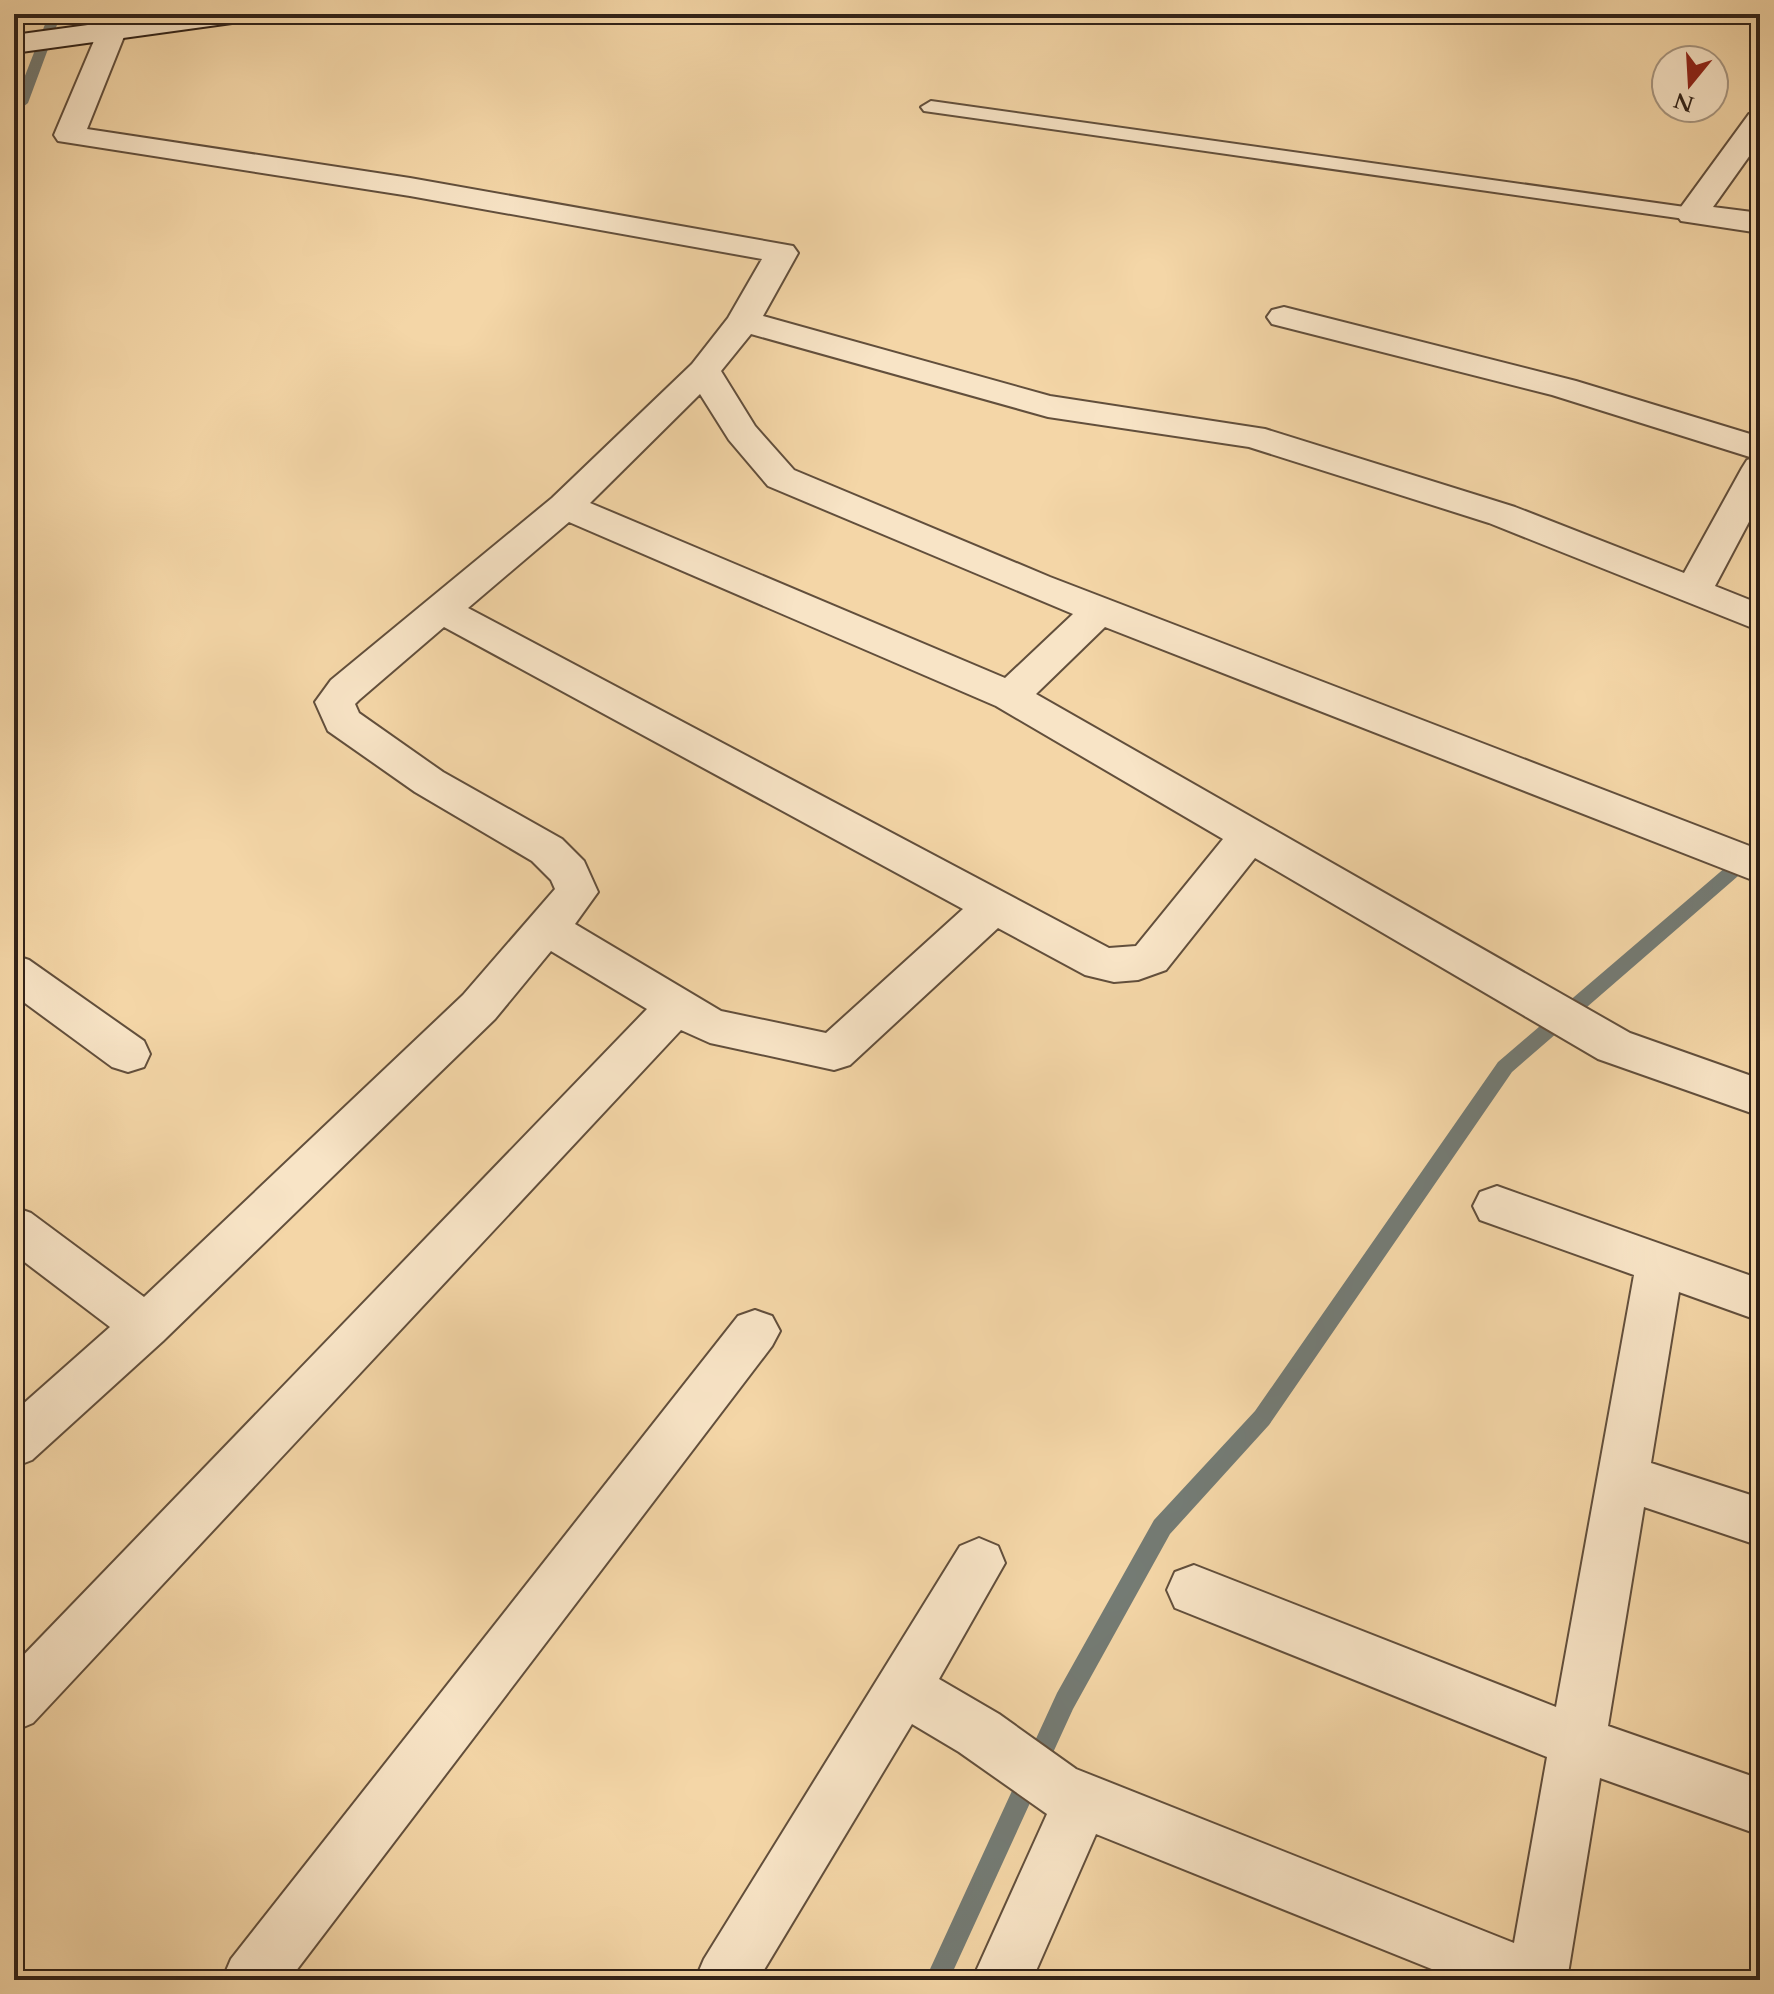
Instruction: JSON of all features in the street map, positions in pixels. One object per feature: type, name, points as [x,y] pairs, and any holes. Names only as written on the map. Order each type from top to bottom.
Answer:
[{"type":"street","points":[[14,17],[35,14]]},
{"type":"street","points":[[14,44],[232,14]]},
{"type":"street","points":[[14,1444],[146,1326],[479,1007],[577,892],[569,872],[547,850],[429,782],[342,721],[335,702],[440,609],[565,506],[704,371],[743,321],[782,253],[410,187],[69,135],[113,29]]},
{"type":"street","points":[[1760,120],[1692,214],[1760,223]]},
{"type":"street","points":[[1284,317],[1564,388],[1760,449]]},
{"type":"street","points":[[743,321],[1048,406],[1253,437],[1502,515],[1760,618]]},
{"type":"street","points":[[704,371],[741,432],[781,478],[1099,611],[1760,867]]},
{"type":"street","points":[[1693,591],[1760,468]]},
{"type":"street","points":[[565,506],[1010,696],[1614,1046],[1760,1098]]},
{"type":"street","points":[[440,609],[1100,963],[1121,967],[1137,965],[1151,958],[1250,835]]},
{"type":"street","points":[[1010,696],[1099,611]]},
{"type":"street","points":[[547,928],[710,1026],[834,1052],[994,906]]},
{"type":"street","points":[[14,972],[128,1054]]},
{"type":"street","points":[[14,1704],[677,1006]]},
{"type":"street","points":[[1497,1206],[1760,1300]]},
{"type":"street","points":[[14,1227],[146,1326]]},
{"type":"street","points":[[903,1688],[979,1733],[1070,1795],[1535,1980],[1660,1264]]},
{"type":"street","points":[[252,1980],[755,1331]]},
{"type":"street","points":[[1624,1477],[1760,1522]]},
{"type":"street","points":[[725,1980],[979,1563]]},
{"type":"street","points":[[1194,1590],[1577,1742],[1760,1807]]},
{"type":"street","points":[[1002,1980],[1070,1795]]},
{"type":"lane","points":[[931,107],[1692,214]]},
{"type":"waterway","points":[[14,110],[22,103],[55,14]]},
{"type":"waterway","points":[[937,1980],[1065,1701],[1162,1527],[1262,1418],[1505,1067],[1760,847]]}]
